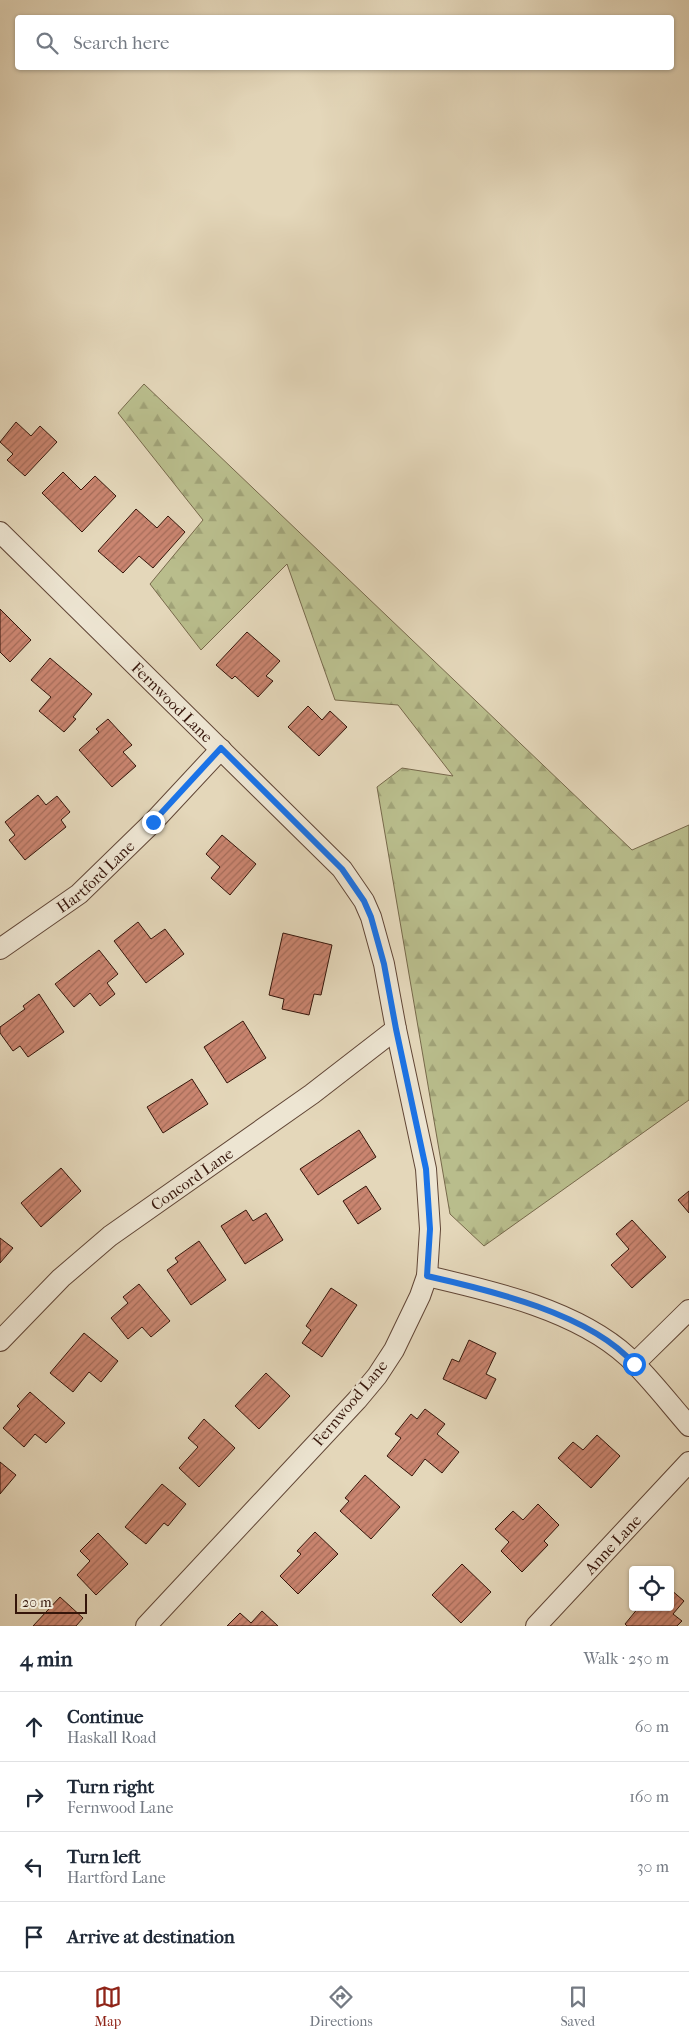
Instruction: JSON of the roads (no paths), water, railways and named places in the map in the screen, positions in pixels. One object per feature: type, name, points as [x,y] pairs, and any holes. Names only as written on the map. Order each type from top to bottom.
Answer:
[{"type":"street","name":"Fernwood Lane","points":[[0,532],[342,869],[364,901],[371,917],[384,964],[426,1169],[430,1229],[427,1276],[420,1296],[394,1350],[377,1376],[357,1400],[146,1626]]},
{"type":"street","name":"Hartford Lane","points":[[0,949],[79,894],[153,822],[221,748]]},
{"type":"street","name":"Concord Lane","points":[[0,1341],[62,1278],[110,1236],[312,1094],[396,1029]]},
{"type":"street","points":[[427,1276],[494,1291],[558,1315],[597,1335],[628,1357],[689,1426]]},
{"type":"street","points":[[634,1364],[689,1310]]},
{"type":"street","name":"Anne Lane","points":[[536,1626],[689,1462]]}]
